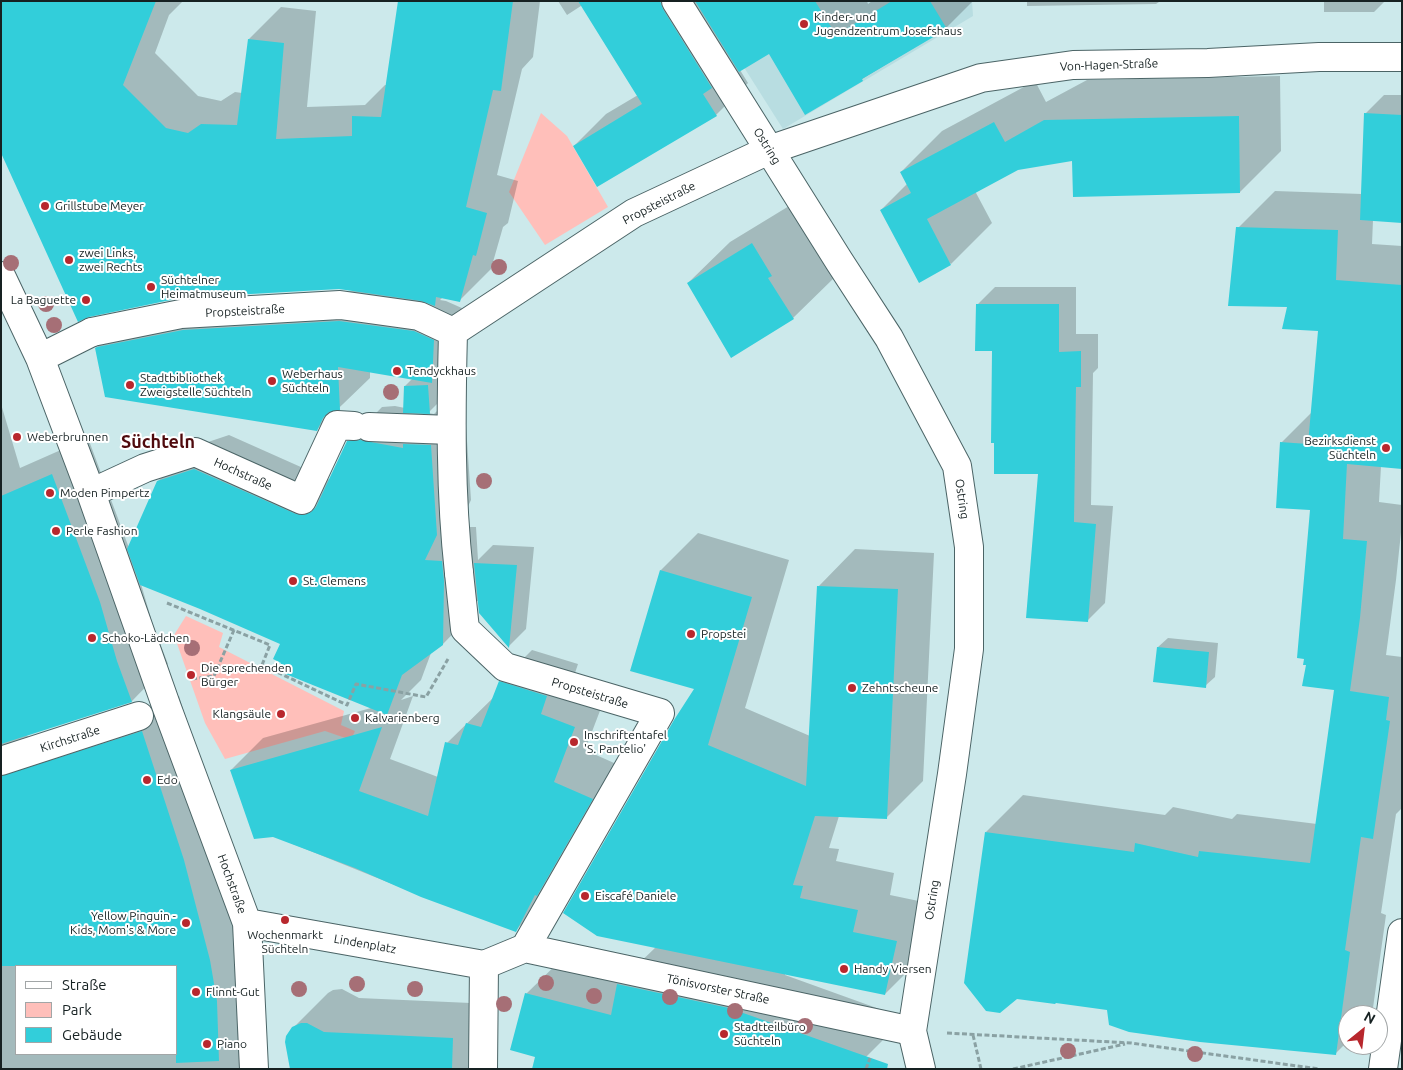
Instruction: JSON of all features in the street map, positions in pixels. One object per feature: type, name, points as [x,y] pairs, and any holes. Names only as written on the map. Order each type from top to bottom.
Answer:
[{"type":"street","name":"Ostring","points":[[676,1],[888,338],[957,466],[969,547],[969,649],[952,774],[912,1031],[921,1069]]},
{"type":"street","name":"Von-Hagen-Straße","points":[[769,150],[981,78],[1074,65],[1208,63],[1319,57],[1402,57]]},
{"type":"street","name":"Propsteistraße","points":[[40,358],[92,332],[181,314],[340,305],[418,316],[453,332],[634,213],[769,150]]},
{"type":"street","name":"Hochstraße","points":[[1,276],[40,358],[247,923],[254,1069]]},
{"type":"street","points":[[453,332],[451,430],[456,550],[465,629]]},
{"type":"street","name":"Hochstraße","points":[[91,493],[145,468],[195,452],[302,500],[337,425],[451,430]]},
{"type":"street","name":"Propsteistraße","points":[[465,629],[505,668],[660,713],[525,948]]},
{"type":"street","name":"Kirchstraße","points":[[1,761],[167,708]]},
{"type":"street","name":"Lindenplatz","points":[[247,923],[484,965]]},
{"type":"street","points":[[1383,1069],[1402,932]]},
{"type":"street","points":[[483,1069],[484,965],[525,948]]},
{"type":"street","name":"Tönisvorster Straße","points":[[525,948],[912,1031]]},
{"type":"path","points":[[124,586],[270,646],[262,665],[347,705],[356,684],[426,697],[465,629]]},
{"type":"path","points":[[214,676],[234,630]]},
{"type":"path","points":[[912,1031],[1131,1043],[1319,1069]]},
{"type":"path","points":[[973,1035],[981,1069]]},
{"type":"path","points":[[1013,1069],[1131,1043]]},
{"type":"shaded area","points":[[702,1],[972,1],[973,16],[783,129]]},
{"type":"green space","points":[[541,113],[567,136],[608,207],[545,245],[509,192]]},
{"type":"green space","points":[[186,616],[223,633],[219,647],[344,711],[341,725],[355,731],[351,740],[325,731],[225,759],[205,723],[174,635]]},
{"type":"building","points":[[1,1],[156,1],[123,85],[166,128],[188,133],[201,124],[237,125],[248,39],[284,43],[276,139],[352,136],[352,116],[381,117],[398,1],[513,1],[501,91],[493,90],[466,207],[487,213],[476,256],[473,255],[460,302],[436,297],[435,306],[421,301],[339,289],[180,298],[89,317],[78,322],[1,153]]},
{"type":"building","points":[[578,1],[660,1],[663,9],[712,88],[703,94],[717,116],[597,187],[573,146],[642,104]]},
{"type":"building","points":[[695,1],[815,1],[836,35],[892,1],[930,1],[947,29],[805,115],[769,54],[739,72]]},
{"type":"building","points":[[1364,113],[1402,115],[1402,223],[1360,220]]},
{"type":"building","points":[[1239,116],[1240,193],[1073,197],[1072,161],[1018,170],[927,219],[951,265],[919,283],[880,210],[911,193],[900,172],[994,122],[1005,142],[1044,120]]},
{"type":"building","points":[[1236,227],[1338,230],[1336,280],[1402,285],[1402,469],[1347,464],[1343,539],[1367,541],[1360,618],[1350,691],[1389,697],[1386,720],[1390,721],[1373,839],[1361,837],[1345,950],[1350,952],[1343,1005],[1338,1005],[1336,1055],[1200,1042],[1129,1032],[1109,1025],[1107,1010],[1056,1003],[1017,999],[1000,1013],[986,1011],[964,983],[985,832],[1134,852],[1135,843],[1198,857],[1199,851],[1310,863],[1334,690],[1302,686],[1306,665],[1303,665],[1304,659],[1297,658],[1310,510],[1276,508],[1280,442],[1308,444],[1318,331],[1282,329],[1287,307],[1228,306]]},
{"type":"building","points":[[752,243],[772,276],[768,278],[794,319],[731,358],[687,283]]},
{"type":"building","points":[[976,304],[1059,304],[1059,352],[1081,351],[1081,387],[1076,387],[1074,522],[1096,524],[1088,622],[1026,618],[1038,474],[994,474],[994,443],[991,443],[992,351],[975,351]]},
{"type":"building","points":[[339,321],[414,331],[434,340],[432,383],[338,367],[340,410],[329,412],[323,418],[317,431],[105,397],[95,348],[97,347],[183,330]]},
{"type":"building","points":[[428,385],[430,414],[403,413],[404,386]]},
{"type":"building","name":"St. Clemens","points":[[360,440],[403,448],[403,444],[431,445],[437,535],[425,560],[442,561],[444,581],[443,645],[402,675],[387,715],[278,671],[281,663],[273,659],[280,644],[140,585],[127,549],[157,481],[194,469],[296,514],[304,515],[316,507],[347,441]]},
{"type":"building","points":[[52,474],[100,602],[117,661],[132,702],[1,744],[1,496]]},
{"type":"building","points":[[474,563],[517,565],[509,648],[479,613]]},
{"type":"building","points":[[660,570],[752,597],[708,745],[806,786],[817,586],[898,589],[887,819],[815,816],[793,885],[803,886],[800,898],[858,910],[853,932],[897,941],[885,995],[597,936],[563,913],[674,720],[694,689],[630,671]]},
{"type":"building","points":[[1157,647],[1209,652],[1206,688],[1153,682]]},
{"type":"building","points":[[499,681],[547,696],[541,714],[575,727],[554,782],[593,799],[537,896],[535,895],[516,932],[421,897],[355,868],[273,837],[254,839],[230,770],[382,727],[359,791],[428,816],[445,742],[458,745],[466,723],[481,727]]},
{"type":"building","points":[[142,731],[184,860],[210,960],[217,1001],[219,1061],[176,1063],[176,1055],[178,1055],[178,965],[1,966],[1,776]]},
{"type":"building","points":[[617,984],[729,1008],[888,1064],[887,1069],[532,1069],[535,1057],[510,1050],[525,993],[611,1015]]},
{"type":"building","points":[[301,1023],[307,1023],[324,1032],[453,1038],[452,1069],[290,1069],[285,1042],[286,1036],[292,1027]]},
{"type":"place","name":"Kinder- und Jugendzentrum Josefshaus","points":[[804,24]]},
{"type":"place","name":"Grillstube Meyer","points":[[45,206]]},
{"type":"place","name":"zwei Links, zwei Rechts","points":[[69,260]]},
{"type":"place","name":"Süchtelner Heimatmuseum","points":[[151,287]]},
{"type":"place","name":"La Baguette","points":[[86,300]]},
{"type":"place","name":"Tendyckhaus","points":[[397,371]]},
{"type":"place","name":"Weberhaus Süchteln","points":[[272,381]]},
{"type":"place","name":"Stadtbibliothek Zweigstelle Süchteln","points":[[130,385]]},
{"type":"place","name":"Weberbrunnen","points":[[17,437]]},
{"type":"place","name":"Bezirksdienst Süchteln","points":[[1386,448]]},
{"type":"place","name":"Moden Pimpertz","points":[[50,493]]},
{"type":"place","name":"Perle Fashion","points":[[56,531]]},
{"type":"place","name":"St. Clemens","points":[[293,581]]},
{"type":"place","name":"Propstei","points":[[691,634]]},
{"type":"place","name":"Schoko-Lädchen","points":[[92,638]]},
{"type":"place","name":"Die sprechenden Bürger","points":[[191,675]]},
{"type":"place","name":"Zehntscheune","points":[[852,688]]},
{"type":"place","name":"Klangsäule","points":[[281,714]]},
{"type":"place","name":"Kalvarienberg","points":[[355,718]]},
{"type":"place","name":"Inschriftentafel 'S. Pantelio'","points":[[574,742]]},
{"type":"place","name":"Edo","points":[[147,780]]},
{"type":"place","name":"Eiscafé Daniele","points":[[585,896]]},
{"type":"place","name":"Wochenmarkt Süchteln","points":[[285,920]]},
{"type":"place","name":"Yellow Pinguin - Kids, Mom's & More","points":[[186,923]]},
{"type":"place","name":"Handy Viersen","points":[[844,969]]},
{"type":"place","name":"Flinnt-Gut","points":[[196,992]]},
{"type":"place","name":"Stadtteilbüro Süchteln","points":[[724,1034]]},
{"type":"place","name":"Piano","points":[[207,1044]]},
{"type":"district","name":"Süchteln","points":[[158,442]]}]
